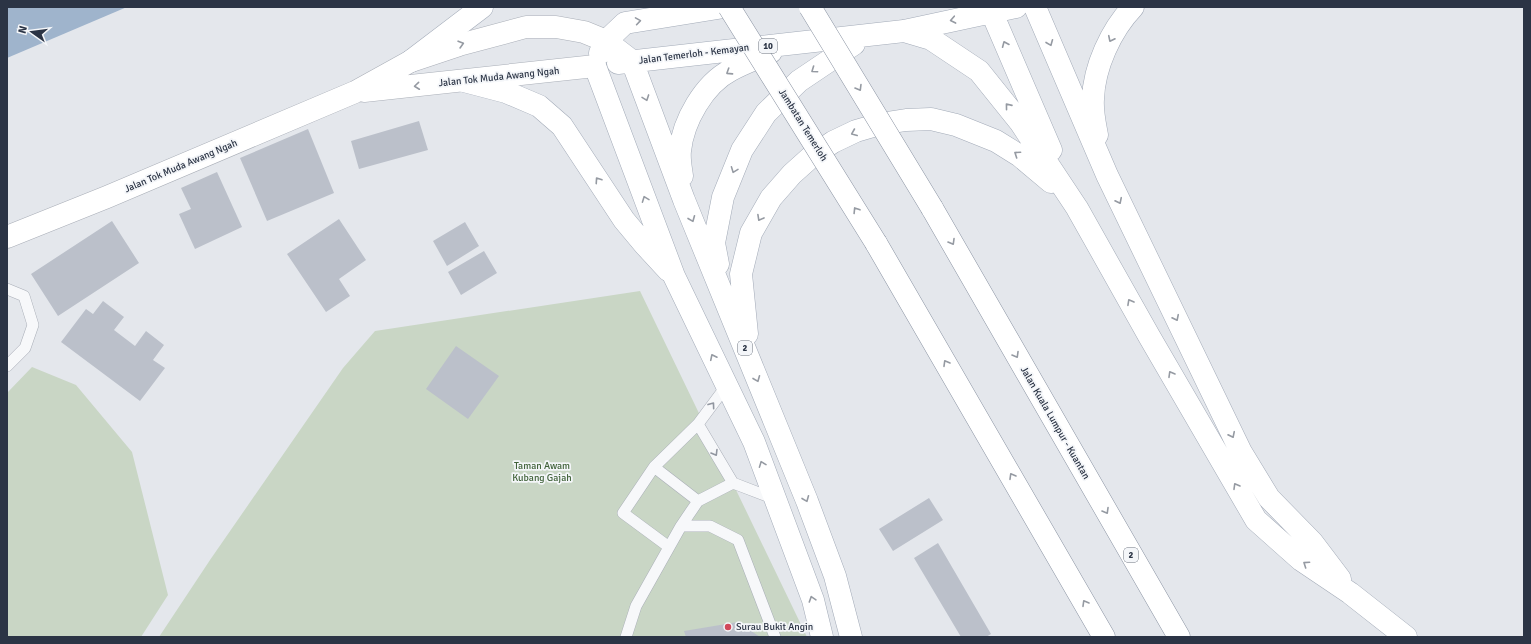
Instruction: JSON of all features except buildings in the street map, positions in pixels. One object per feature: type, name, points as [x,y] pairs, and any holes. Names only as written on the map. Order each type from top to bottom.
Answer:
[{"type":"main road","points":[[411,61],[482,7]]},
{"type":"main road","points":[[724,7],[625,23],[606,41],[595,66],[674,276],[754,442],[813,600],[822,637]]},
{"type":"main road","name":"Jambatan Temerloh","points":[[729,7],[876,243],[1104,637]]},
{"type":"main road","name":"Jalan Kuala Lumpur - Kuantan","points":[[810,7],[932,208],[1178,637]]},
{"type":"main road","name":"Jalan Temerloh - Kemayan","points":[[595,66],[904,30],[992,10],[1016,7]]},
{"type":"main road","points":[[1035,7],[1107,175],[1240,452],[1269,498],[1312,542],[1350,593]]},
{"type":"main road","points":[[1107,175],[1095,125],[1093,99],[1096,78],[1103,55],[1114,32],[1132,7]]},
{"type":"main road","points":[[992,10],[1077,208]]},
{"type":"main road","name":"Jalan Tok Muda Awang Ngah","points":[[7,237],[107,197],[355,92],[411,61],[458,45],[526,27],[556,27],[584,32],[606,41],[632,61]]},
{"type":"main road","points":[[904,30],[931,39],[979,71],[1020,122],[1077,208],[1256,520],[1301,560],[1350,593],[1406,637]]},
{"type":"main road","points":[[723,294],[714,243],[723,196],[742,150],[766,113],[799,81],[835,55],[870,34]]},
{"type":"main road","points":[[684,200],[680,151],[685,126],[696,105],[709,88],[730,70],[790,43]]},
{"type":"main road","name":"2","points":[[632,61],[684,200],[807,501],[835,576],[851,637]]},
{"type":"main road","name":"Jalan Tok Muda Awang Ngah","points":[[355,92],[595,66]]},
{"type":"main road","points":[[464,81],[506,92],[539,106],[562,126],[624,220],[674,276]]},
{"type":"main road","points":[[749,359],[741,274],[751,233],[771,198],[792,174],[811,157],[833,142],[880,124],[906,120],[931,119],[956,125],[996,141],[1020,156],[1053,184],[1077,208]]},
{"type":"lane","points":[[7,289],[24,296],[33,324],[25,348],[7,366]]},
{"type":"lane","points":[[669,547],[623,513],[654,467],[698,424],[727,385]]},
{"type":"lane","points":[[698,424],[733,483],[776,499]]},
{"type":"lane","points":[[654,467],[698,501]]},
{"type":"lane","points":[[626,637],[636,606],[681,526],[698,501],[733,483]]},
{"type":"lane","points":[[681,526],[710,526],[738,540],[775,637]]},
{"type":"green space","name":"Taman Awam Kubang Gajah","points":[[640,291],[807,637],[159,637],[210,560],[343,368],[375,331]]},
{"type":"green space","points":[[32,367],[76,385],[132,452],[168,595],[141,637],[7,637],[7,393]]},
{"type":"water","points":[[7,7],[127,7],[7,58]]},
{"type":"place","name":"Surau Bukit Angin","points":[[728,627]]}]
